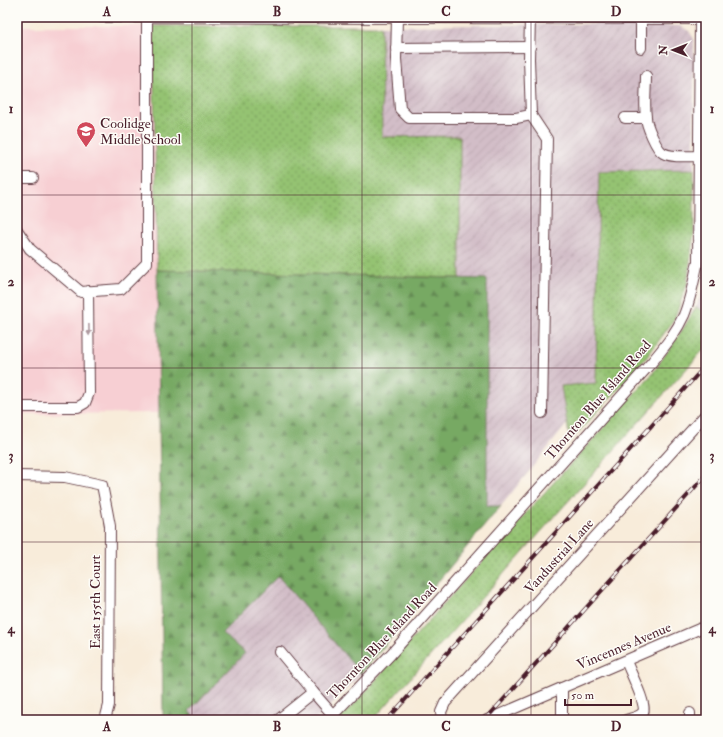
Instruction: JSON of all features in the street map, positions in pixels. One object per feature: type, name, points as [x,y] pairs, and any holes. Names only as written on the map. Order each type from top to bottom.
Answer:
[{"type":"street","points":[[101,17],[703,19]]},
{"type":"street","points":[[17,230],[30,248],[81,292],[120,289],[147,263],[148,17]]},
{"type":"street","points":[[397,18],[396,59],[400,109],[409,118],[516,118],[531,115]]},
{"type":"street","points":[[530,18],[531,115],[547,139],[542,413]]},
{"type":"street","points":[[641,19],[641,48]]},
{"type":"street","name":"Thornton Blue Island Road","points":[[331,718],[391,654],[631,386],[672,336],[684,316],[691,296],[698,261],[703,19]]},
{"type":"street","points":[[396,48],[530,47]]},
{"type":"street","points":[[646,76],[646,118],[659,150],[663,153],[676,156],[699,156]]},
{"type":"street","points":[[625,118],[646,118]]},
{"type":"street","points":[[17,178],[33,178]]},
{"type":"street","points":[[17,407],[78,406],[85,403],[89,393],[88,291]]},
{"type":"street","name":"Vandustrial Lane","points":[[442,720],[441,712],[445,703],[706,414]]},
{"type":"street","name":"East 155th Court","points":[[17,476],[65,477],[102,485],[110,526],[109,705],[105,720]]},
{"type":"street","name":"Vincennes Avenue","points":[[487,720],[706,626]]},
{"type":"street","points":[[280,652],[313,692],[331,718]]},
{"type":"street","points":[[626,661],[643,700],[645,709],[640,715],[628,720]]},
{"type":"street","points":[[562,688],[562,720]]},
{"type":"street","points":[[278,720],[313,692]]},
{"type":"shaded area","points":[[600,24],[680,26],[689,31],[694,39],[694,170],[599,172],[596,384],[562,386],[567,424],[501,506],[487,506],[487,280],[460,278],[460,137],[382,137],[381,26]]},
{"type":"shaded area","name":"Coolidge Middle School","points":[[17,26],[153,26],[159,413],[17,414]]},
{"type":"shaded area","points":[[706,237],[706,313],[696,307],[704,287]]},
{"type":"shaded area","points":[[278,576],[361,674],[316,720],[196,720],[189,711],[245,653],[221,633]]},
{"type":"green space","points":[[153,26],[381,26],[382,137],[460,136],[460,278],[157,270]]},
{"type":"green space","points":[[694,170],[694,233],[687,284],[674,320],[647,357],[570,441],[561,386],[596,383],[599,172]]},
{"type":"green space","points":[[157,270],[487,279],[487,506],[501,506],[361,674],[278,576],[222,633],[245,653],[189,711],[196,720],[163,720]]},
{"type":"green space","points":[[696,307],[706,313],[706,347],[373,720],[338,720],[652,374]]},
{"type":"railway","points":[[387,720],[706,365]]},
{"type":"railway","points":[[485,720],[706,475]]},
{"type":"place","name":"Coolidge Middle School","points":[[86,148]]}]
